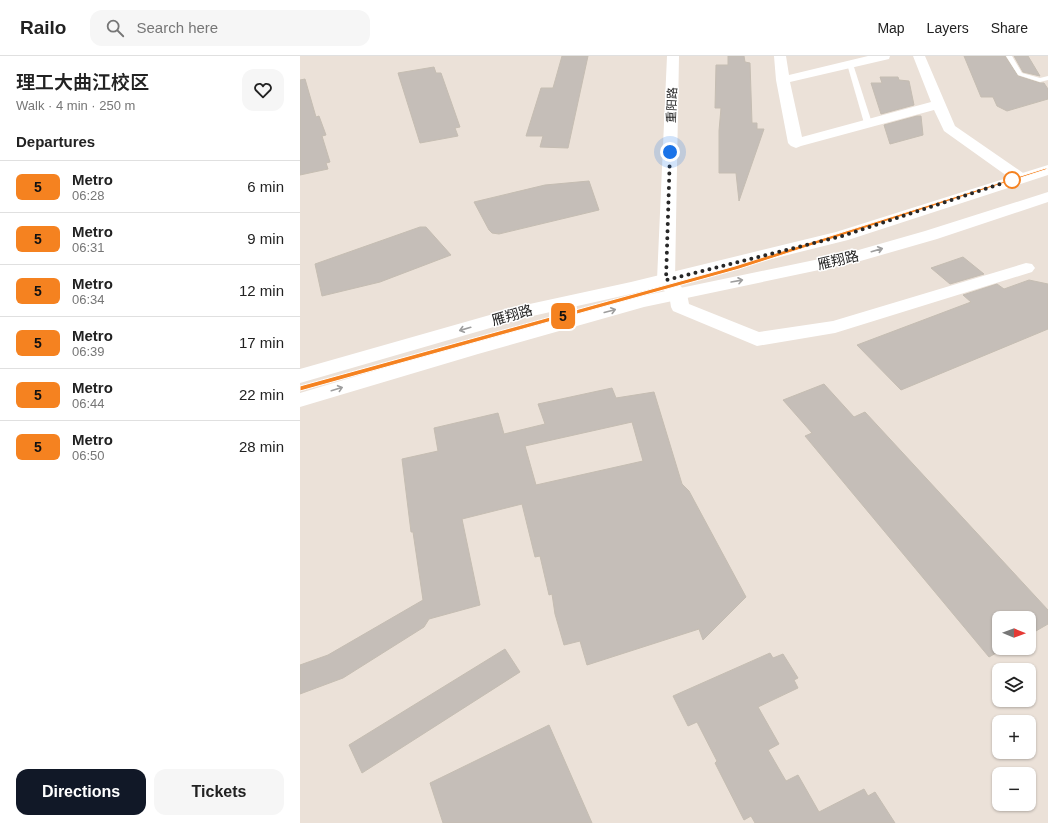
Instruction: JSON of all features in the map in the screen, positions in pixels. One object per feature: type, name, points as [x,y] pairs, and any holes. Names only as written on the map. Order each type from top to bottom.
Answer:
[{"type":"street","name":"重阳路","points":[[672,287],[673,56]]},
{"type":"street","points":[[780,56],[796,143],[939,104]]},
{"type":"street","points":[[784,80],[850,64],[866,58],[884,56]]},
{"type":"street","points":[[919,56],[949,128],[1020,178]]},
{"type":"street","name":"雁翔路","points":[[300,400],[842,236],[1048,170]]},
{"type":"street","name":"雁翔路","points":[[300,376],[525,311],[851,258],[931,236],[1048,196]]},
{"type":"street","points":[[672,287],[680,307],[757,339],[835,327],[1026,268]]},
{"type":"lane","points":[[1009,56],[1020,74],[1040,80],[1048,78]]},
{"type":"lane","points":[[850,64],[868,123]]},
{"type":"building","points":[[562,56],[588,56],[568,148],[540,147],[543,136],[526,136],[541,88],[553,88]]},
{"type":"building","points":[[728,56],[744,56],[745,62],[750,63],[752,123],[757,123],[757,129],[764,129],[739,201],[736,173],[719,173],[719,131],[721,108],[715,108],[716,65],[728,65]]},
{"type":"building","points":[[964,56],[1005,56],[1018,76],[1044,83],[1048,89],[1048,99],[1007,111],[997,106],[993,97],[981,97]]},
{"type":"building","points":[[1014,56],[1028,56],[1040,76],[1023,72]]},
{"type":"building","points":[[434,67],[436,73],[441,73],[460,127],[455,128],[458,136],[420,143],[398,73]]},
{"type":"building","points":[[880,77],[898,77],[899,80],[909,81],[914,105],[881,114],[871,83],[882,83]]},
{"type":"building","points":[[305,79],[316,117],[319,116],[326,135],[322,136],[330,162],[326,163],[328,169],[300,175],[300,80]]},
{"type":"building","points":[[921,116],[923,135],[890,144],[884,125]]},
{"type":"building","points":[[589,181],[599,210],[499,234],[492,233],[489,230],[474,202],[545,185]]},
{"type":"building","points":[[420,227],[426,227],[451,255],[380,282],[322,296],[315,264]]},
{"type":"building","points":[[963,257],[984,274],[950,284],[931,268]]},
{"type":"building","points":[[1029,280],[1048,284],[1048,329],[901,390],[857,345],[971,302],[963,295],[997,284],[1004,289]]},
{"type":"building","points":[[824,384],[854,417],[865,412],[1048,610],[1048,624],[1036,631],[1036,611],[992,611],[993,655],[989,657],[805,436],[812,433],[783,400]]},
{"type":"building","points":[[612,388],[616,398],[654,392],[682,484],[689,491],[746,597],[703,640],[699,629],[587,665],[580,641],[564,645],[555,614],[552,594],[549,595],[540,556],[535,557],[522,504],[462,519],[480,605],[429,619],[424,627],[343,678],[300,694],[300,665],[328,655],[423,600],[413,532],[411,532],[402,459],[438,451],[434,428],[498,413],[504,434],[545,424],[538,404]],"holes":[[[632,422],[643,461],[536,485],[525,446]]]},
{"type":"building","points":[[505,649],[520,672],[362,773],[349,745]]},
{"type":"building","points":[[770,653],[773,658],[783,654],[798,678],[794,680],[798,688],[758,707],[779,744],[768,750],[786,781],[798,775],[819,812],[864,789],[868,796],[875,792],[895,823],[755,823],[751,816],[744,820],[715,763],[717,761],[697,722],[688,726],[673,696]]},
{"type":"building","points":[[549,725],[592,823],[443,823],[430,783]]},
{"type":"metro line","name":"5","points":[[300,388],[737,268],[1048,169]]},
{"type":"route","points":[[670,152],[666,280],[803,247],[842,236],[1012,180]]}]
